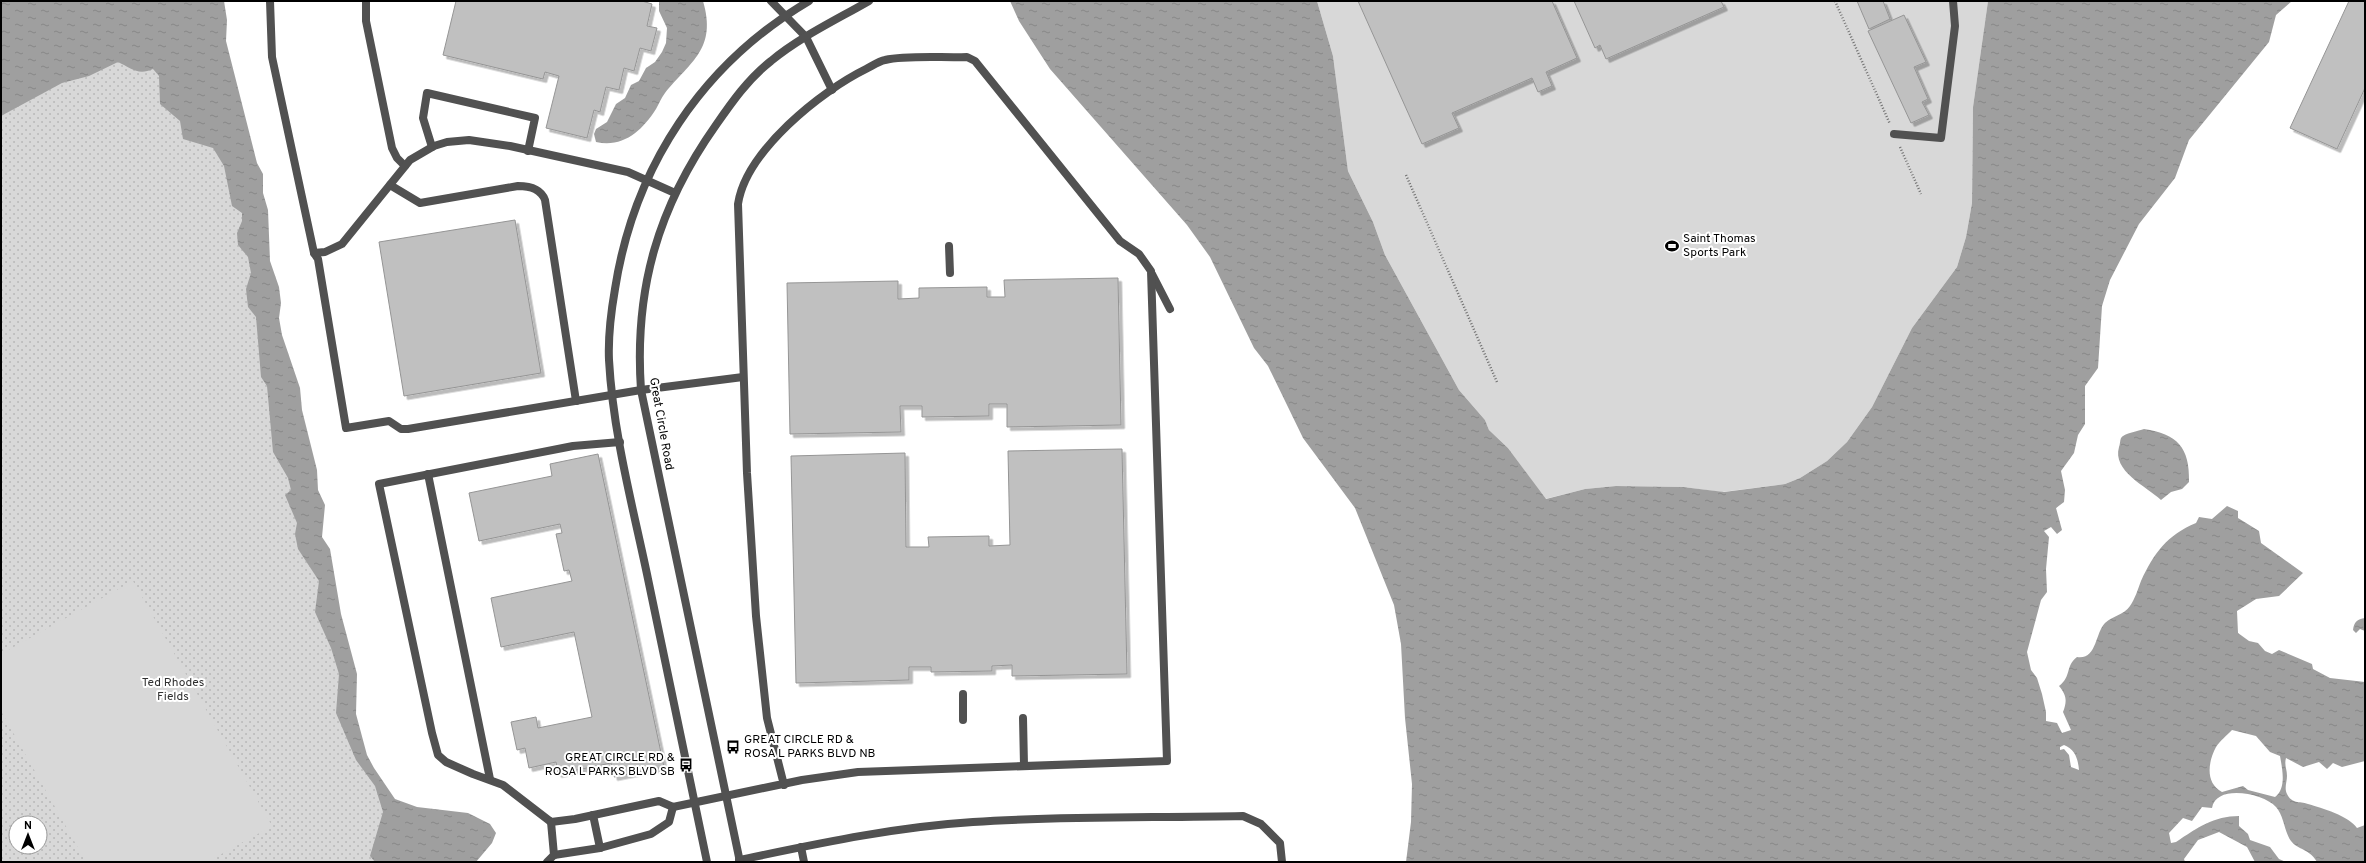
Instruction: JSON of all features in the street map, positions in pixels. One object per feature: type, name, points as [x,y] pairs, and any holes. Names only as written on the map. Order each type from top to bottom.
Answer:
[{"type":"street","points":[[270,1],[272,57],[314,253],[318,259],[346,428],[388,421],[401,429],[408,429],[641,390],[743,377]]},
{"type":"street","points":[[366,1],[366,20],[392,148],[397,158],[405,166]]},
{"type":"street","points":[[771,1],[786,14],[806,37],[832,90]]},
{"type":"street","points":[[707,862],[620,442],[612,395],[609,358],[612,307],[621,253],[631,216],[647,180],[679,122],[709,83],[759,33],[786,14],[809,1]]},
{"type":"street","name":"Great Circle Road","points":[[739,861],[641,390],[640,334],[647,273],[655,241],[675,193],[695,155],[740,91],[771,61],[806,37],[869,1]]},
{"type":"street","points":[[1894,134],[1941,138],[1955,26],[1953,1]]},
{"type":"street","points":[[784,785],[767,718],[756,616],[743,377],[738,240],[740,192],[755,164],[778,135],[848,78],[884,60],[967,57],[975,61],[1120,241],[1139,254],[1151,272],[1170,309]]},
{"type":"street","points":[[432,147],[423,118],[427,93],[535,118],[528,151]]},
{"type":"street","points":[[314,253],[325,252],[342,244],[405,166],[421,152],[447,142],[469,140],[628,172],[675,193]]},
{"type":"street","points":[[390,185],[420,203],[518,186],[532,188],[541,193],[545,200],[576,401]]},
{"type":"street","points":[[949,246],[950,273]]},
{"type":"street","points":[[620,442],[573,446],[379,484],[438,754],[446,762],[503,785],[551,822],[659,801],[673,807],[858,772],[1167,761],[1151,272]]},
{"type":"street","points":[[428,474],[490,779]]},
{"type":"street","points":[[963,694],[963,720]]},
{"type":"street","points":[[1023,718],[1024,765]]},
{"type":"street","points":[[547,862],[554,856],[600,848],[651,834],[669,822],[673,807]]},
{"type":"street","points":[[593,815],[600,848]]},
{"type":"street","points":[[739,861],[852,837],[972,822],[1068,818],[1243,816],[1261,824],[1280,843],[1282,862]]},
{"type":"street","points":[[551,822],[554,856]]},
{"type":"street","points":[[801,848],[804,862]]},
{"type":"path","points":[[1835,1],[1921,194]]},
{"type":"path","points":[[1406,174],[1497,382]]},
{"type":"green space","name":"Ted Rhodes Fields","points":[[199,1],[305,467],[348,720],[394,818],[404,862],[1,862],[1,17]]},
{"type":"green space","name":"Saint Thomas Sports Park","points":[[1317,1],[1988,1],[1973,107],[1972,203],[1966,237],[1957,267],[1912,328],[1872,407],[1847,442],[1827,461],[1800,478],[1785,484],[1722,492],[1683,487],[1616,486],[1585,489],[1545,499],[1508,448],[1489,430],[1485,420],[1459,390],[1385,255],[1373,222],[1348,171],[1333,56]]},
{"type":"green space","points":[[133,581],[272,826],[207,862],[86,862],[1,711],[1,654]]},
{"type":"water","points":[[1,1],[224,1],[227,20],[226,41],[257,163],[263,174],[263,193],[268,210],[270,261],[279,287],[281,303],[279,318],[282,335],[300,388],[302,410],[317,470],[318,490],[325,505],[322,537],[330,549],[341,614],[357,674],[356,714],[367,755],[395,799],[417,807],[468,813],[490,824],[496,833],[492,843],[476,862],[375,862],[370,856],[383,812],[375,786],[356,760],[336,713],[339,674],[331,648],[315,612],[319,581],[298,549],[295,534],[297,523],[285,495],[291,490],[288,478],[273,452],[267,386],[261,377],[256,317],[248,307],[246,289],[251,273],[248,257],[238,245],[237,233],[242,221],[242,213],[232,206],[224,166],[213,148],[183,139],[180,121],[160,104],[159,76],[153,69],[143,72],[131,69],[118,62],[89,76],[62,83],[1,116]]},
{"type":"water","points":[[659,1],[703,1],[707,31],[704,43],[692,62],[662,97],[651,117],[638,131],[623,140],[606,143],[596,142],[594,134],[596,129],[607,122],[616,104],[625,98],[631,85],[639,81],[646,68],[655,62],[662,52],[666,43],[667,28],[659,11]]},
{"type":"water","points":[[1010,1],[1317,1],[1333,56],[1348,171],[1373,222],[1385,255],[1459,390],[1485,420],[1489,430],[1508,448],[1546,499],[1585,489],[1616,486],[1683,487],[1724,492],[1785,484],[1800,478],[1827,461],[1847,442],[1872,407],[1912,328],[1957,267],[1966,237],[1972,203],[1973,107],[1988,1],[2292,1],[2276,15],[2269,42],[2189,140],[2175,178],[2139,224],[2110,280],[2102,306],[2098,368],[2085,386],[2085,424],[2078,435],[2074,453],[2061,471],[2065,490],[2064,502],[2056,508],[2062,530],[2057,534],[2051,527],[2044,531],[2049,537],[2046,569],[2047,592],[2041,600],[2027,652],[2031,670],[2037,678],[2042,694],[2046,712],[2046,721],[2057,723],[2062,733],[2071,730],[2063,712],[2066,702],[2065,696],[2059,686],[2066,679],[2073,660],[2077,657],[2084,657],[2088,654],[2095,645],[2105,623],[2125,611],[2130,606],[2151,562],[2169,539],[2196,523],[2199,517],[2212,519],[2227,506],[2238,511],[2238,518],[2259,531],[2261,543],[2303,573],[2279,596],[2256,599],[2237,611],[2238,633],[2249,641],[2258,643],[2265,651],[2272,654],[2279,650],[2312,664],[2313,669],[2330,678],[2365,682],[2365,761],[2342,767],[2333,763],[2327,769],[2319,762],[2303,767],[2286,758],[2285,763],[2287,776],[2286,790],[2291,799],[2296,802],[2305,803],[2342,816],[2357,828],[2365,825],[2365,862],[2317,862],[2311,854],[2291,841],[2279,811],[2270,802],[2251,795],[2231,793],[2215,800],[2212,808],[2202,807],[2192,821],[2183,818],[2169,833],[2171,843],[2176,842],[2206,824],[2222,818],[2239,816],[2239,826],[2248,834],[2250,840],[2270,847],[2279,859],[2286,862],[2255,862],[2247,847],[2219,832],[2198,840],[2184,859],[2185,862],[1406,862],[1411,822],[1412,784],[1405,718],[1401,644],[1394,605],[1355,508],[1303,438],[1268,366],[1254,348],[1210,257],[1187,225],[1050,69],[1019,21]],"holes":[[[2232,730],[2256,736],[2270,752],[2280,756],[2283,778],[2279,793],[2275,797],[2248,790],[2243,786],[2222,792],[2213,783],[2210,772],[2213,753],[2216,747]],[[2064,745],[2071,749],[2075,755],[2079,770],[2071,767],[2069,755],[2064,749],[2060,750],[2060,747]]]},
{"type":"water","points":[[2144,429],[2165,434],[2173,439],[2184,451],[2187,460],[2189,482],[2182,489],[2171,492],[2161,500],[2125,471],[2118,456],[2121,438],[2128,433]]},
{"type":"water","points":[[2365,618],[2365,631],[2360,629],[2356,633],[2353,630],[2355,623],[2360,619]]},
{"type":"building","points":[[456,1],[642,1],[652,4],[647,26],[657,28],[651,51],[640,48],[634,71],[624,68],[619,90],[606,87],[600,112],[594,110],[587,138],[546,128],[559,76],[545,72],[543,79],[443,55]]},
{"type":"building","points":[[1358,1],[1552,1],[1577,58],[1546,72],[1552,86],[1538,92],[1532,78],[1452,113],[1459,128],[1422,144]]},
{"type":"building","points":[[1574,1],[1721,1],[1724,7],[1606,59],[1600,45],[1595,48]]},
{"type":"building","points":[[1857,1],[1883,1],[1890,19],[1869,29]]},
{"type":"building","points":[[2349,1],[2365,1],[2365,88],[2337,149],[2290,128]]},
{"type":"building","points":[[1904,15],[1926,62],[1914,67],[1928,99],[1922,102],[1929,115],[1911,123],[1868,31]]},
{"type":"building","points":[[515,220],[541,373],[404,396],[379,242]]},
{"type":"building","points":[[1118,278],[1121,425],[1007,427],[1007,404],[989,404],[989,416],[922,417],[922,406],[900,406],[901,432],[790,434],[787,283],[898,281],[898,299],[919,298],[919,288],[987,287],[987,297],[1005,297],[1004,280]]},
{"type":"building","points":[[1122,449],[1127,674],[1012,676],[1012,665],[992,666],[992,671],[931,672],[931,667],[909,667],[909,680],[796,683],[791,456],[905,453],[906,547],[929,547],[928,537],[989,536],[989,546],[1010,545],[1008,451]]},
{"type":"building","points":[[598,454],[664,767],[614,777],[611,763],[558,774],[556,762],[529,768],[525,748],[517,750],[511,722],[536,717],[538,728],[592,717],[574,632],[501,647],[491,598],[572,581],[569,570],[564,571],[556,534],[562,533],[560,524],[479,541],[469,493],[552,476],[550,464]]},
{"type":"place","name":"Saint Thomas Sports Park","points":[[1672,246]]},
{"type":"place","name":"GREAT CIRCLE RD & ROSA L PARKS BLVD NB","points":[[733,747]]},
{"type":"place","name":"GREAT CIRCLE RD & ROSA L PARKS BLVD SB","points":[[686,765]]}]
